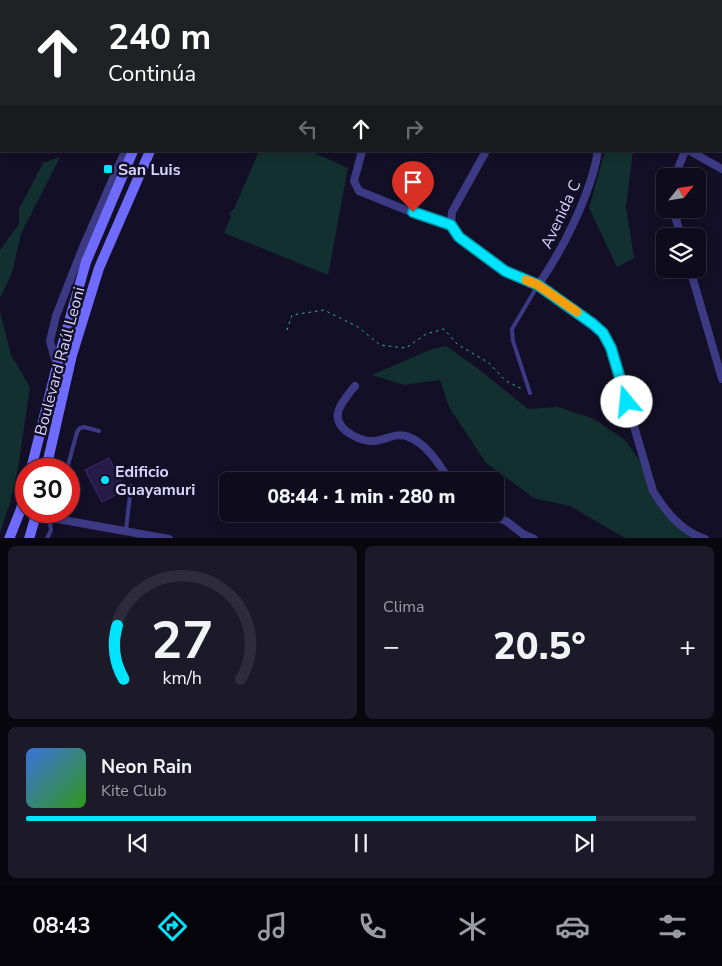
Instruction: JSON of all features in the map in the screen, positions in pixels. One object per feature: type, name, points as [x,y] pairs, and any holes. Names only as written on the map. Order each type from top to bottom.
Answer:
[{"type":"main road","name":"Boulevard Raúl Leoni","points":[[34,458],[86,262],[133,152]]},
{"type":"main road","name":"Boulevard Raúl Leoni","points":[[49,458],[72,356],[99,268],[150,152]]},
{"type":"main road","points":[[10,538],[21,523]]},
{"type":"main road","points":[[29,538],[30,523]]},
{"type":"street","points":[[57,367],[50,341],[56,316],[82,247],[125,152]]},
{"type":"street","points":[[362,152],[354,182],[359,191],[431,220],[451,225]]},
{"type":"street","points":[[485,152],[452,212],[451,225],[459,237],[505,271],[538,285],[603,333],[611,348],[653,491],[663,507],[683,528],[705,538]]},
{"type":"street","name":"Avenida C","points":[[538,285],[548,271],[581,207],[596,164],[598,152]]},
{"type":"street","points":[[678,168],[685,152]]},
{"type":"street","points":[[692,152],[722,169]]},
{"type":"street","points":[[693,278],[722,379]]},
{"type":"street","points":[[355,386],[343,401],[337,414],[337,422],[342,428],[350,434],[371,441],[401,435],[409,437],[430,453],[444,472]]},
{"type":"street","points":[[504,520],[523,534],[534,538]]},
{"type":"street","points":[[80,522],[169,538]]},
{"type":"lane","points":[[530,393],[513,340],[512,329],[538,285]]},
{"type":"lane","points":[[70,458],[77,432],[80,428],[84,427],[99,431]]},
{"type":"lane","points":[[126,530],[131,486]]},
{"type":"lane","points":[[47,538],[50,530],[49,523]]},
{"type":"path","points":[[286,330],[292,315],[324,310],[358,327],[380,345],[406,348],[426,334],[444,329],[458,344],[489,363],[506,381],[530,393]]},
{"type":"green space","points":[[259,152],[312,152],[348,168],[328,275],[224,233],[231,216],[229,213],[234,209]]},
{"type":"green space","points":[[605,152],[633,152],[626,206],[634,258],[617,267],[589,208]]},
{"type":"green space","points":[[60,157],[21,234],[12,273],[0,298],[0,250],[19,224],[19,209],[43,163]]},
{"type":"green space","points":[[0,312],[11,355],[30,387],[19,458],[15,458],[15,481],[0,532]]},
{"type":"green space","points":[[446,346],[476,367],[528,409],[558,407],[594,419],[625,440],[640,461],[652,492],[667,515],[700,538],[625,538],[570,506],[534,498],[504,476],[504,472],[498,472],[486,463],[449,407],[440,380],[404,385],[372,375],[432,349]]},
{"type":"building","name":"Edificio Guayamuri","points":[[109,458],[125,490],[102,502],[85,470]]},
{"type":"slow traffic","points":[[526,280],[538,285],[577,312]]},
{"type":"place","name":"San Luis","points":[[108,169]]},
{"type":"place","name":"Edificio Guayamuri","points":[[105,480]]},
{"type":"route","points":[[413,212],[431,220],[451,225],[459,237],[505,271],[538,285],[593,324],[603,333],[611,348],[627,402]]}]
